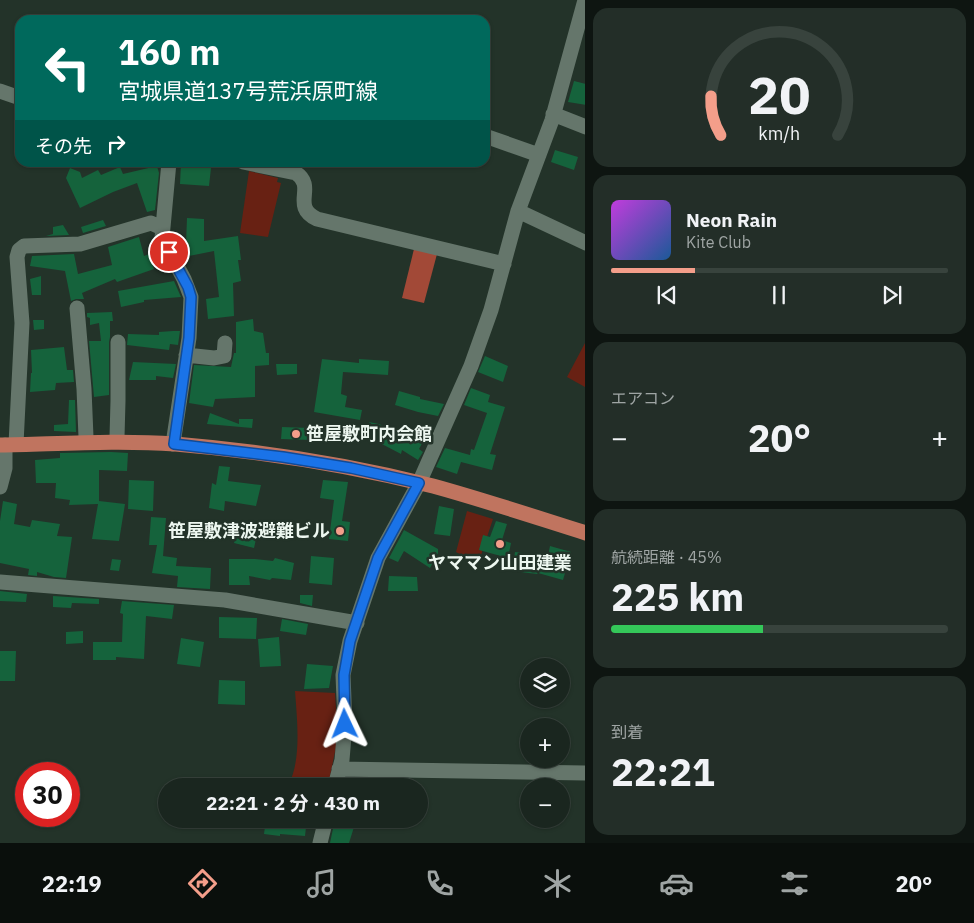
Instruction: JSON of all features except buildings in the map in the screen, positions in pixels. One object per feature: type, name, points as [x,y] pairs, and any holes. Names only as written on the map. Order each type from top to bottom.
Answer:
[{"type":"main road","points":[[7,445],[174,444],[283,457],[351,468],[419,483],[585,532]]},
{"type":"street","points":[[337,778],[345,724],[344,675],[346,657],[356,623],[378,558],[419,483],[471,366],[491,310],[518,211],[555,109],[585,0]]},
{"type":"street","points":[[0,91],[15,96]]},
{"type":"street","points":[[555,109],[585,127]]},
{"type":"street","points":[[490,138],[539,155]]},
{"type":"street","points":[[168,167],[162,238],[184,279],[191,297],[189,338],[174,444]]},
{"type":"street","points":[[268,167],[296,173],[302,177],[306,211],[308,215],[317,219],[504,264]]},
{"type":"street","points":[[518,211],[585,243]]},
{"type":"street","points":[[0,487],[5,468],[21,336],[17,257],[20,250],[24,246],[80,244],[151,223],[162,228]]},
{"type":"street","points":[[78,308],[86,437]]},
{"type":"street","points":[[117,437],[118,342]]},
{"type":"street","points":[[186,355],[214,358],[224,356],[225,343]]},
{"type":"street","points":[[0,582],[225,600],[356,623]]},
{"type":"street","points":[[340,768],[585,773]]},
{"type":"street","points":[[320,843],[324,828]]},
{"type":"shaded area","points":[[249,171],[278,178],[277,182],[281,183],[268,237],[240,233]]},
{"type":"shaded area","points":[[414,249],[437,254],[424,303],[402,298]]},
{"type":"shaded area","points":[[585,343],[585,387],[567,377]]},
{"type":"shaded area","points":[[467,511],[493,519],[478,564],[456,552]]},
{"type":"shaded area","points":[[295,691],[335,693],[338,737],[330,778],[291,778],[297,752]]},
{"type":"place","name":"笹屋敷町内会館","points":[[296,434]]},
{"type":"place","name":"笹屋敷津波避難ビル","points":[[340,531]]},
{"type":"place","name":"ヤママン山田建業","points":[[500,544]]},
{"type":"route","points":[[169,252],[188,287],[191,297],[189,338],[174,444],[283,457],[351,468],[419,483],[378,558],[350,641],[344,675],[345,724]]}]
